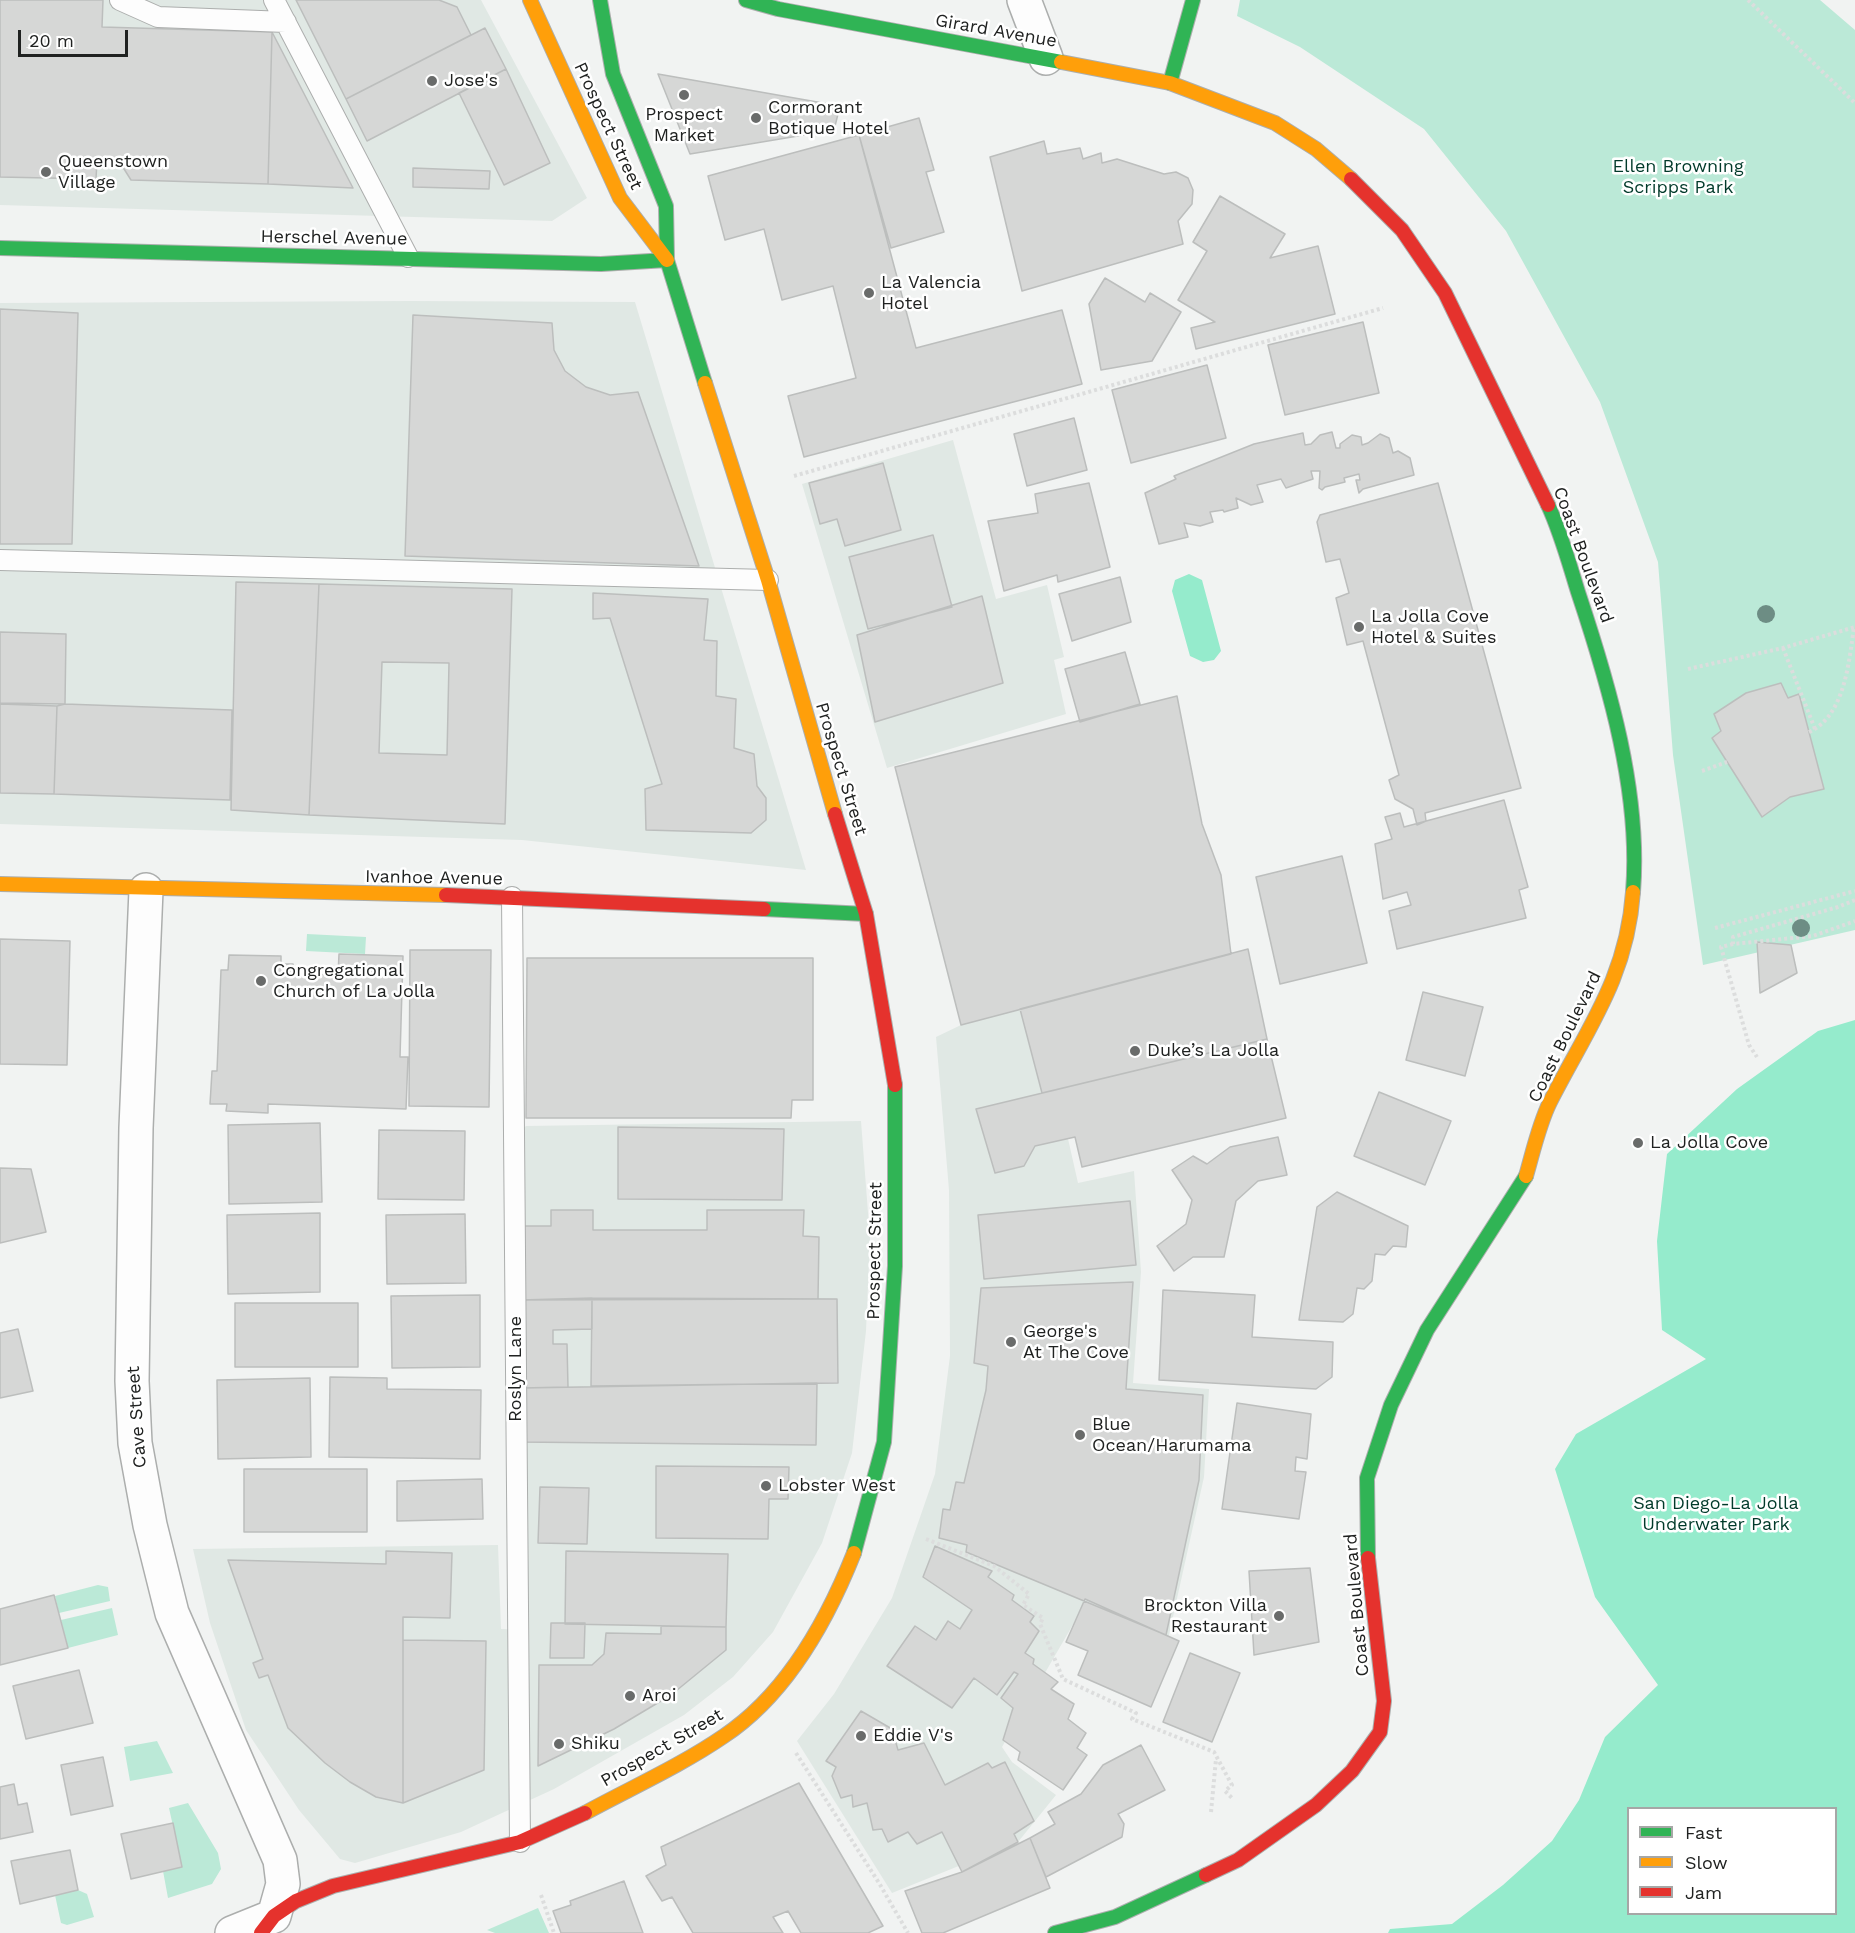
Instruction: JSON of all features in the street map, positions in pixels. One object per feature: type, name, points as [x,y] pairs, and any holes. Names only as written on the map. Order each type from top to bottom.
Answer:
[{"type":"street","name":"Prospect Street","points":[[530,0],[620,198],[667,260]]},
{"type":"street","name":"Prospect Street","points":[[268,1925],[296,1901],[333,1886],[520,1842],[567,1823],[725,1736],[767,1699],[800,1657],[834,1603],[859,1541],[884,1442],[895,1266],[895,1087],[866,914],[821,770],[768,580],[667,260],[666,206],[614,74],[600,0]]},
{"type":"street","name":"Girard Avenue","points":[[746,0],[778,9],[1170,83]]},
{"type":"street","points":[[1024,0],[1046,58]]},
{"type":"street","points":[[1170,83],[1193,0]]},
{"type":"street","name":"Coast Boulevard","points":[[1055,1933],[1115,1917],[1238,1860],[1316,1805],[1352,1771],[1380,1732],[1384,1701],[1368,1574],[1367,1478],[1391,1405],[1427,1330],[1524,1181],[1549,1104],[1585,1041],[1615,980],[1631,925],[1636,858],[1629,780],[1590,627],[1553,515],[1445,293],[1402,230],[1348,176],[1316,148],[1283,128],[1201,93],[1170,83]]},
{"type":"street","name":"Herschel Avenue","points":[[0,248],[408,257],[601,264],[667,260]]},
{"type":"street","name":"Ivanhoe Avenue","points":[[0,884],[146,890],[512,897],[866,914]]},
{"type":"street","name":"Cave Street","points":[[146,890],[136,1128],[132,1382],[135,1443],[150,1525],[172,1613],[280,1860],[283,1884],[268,1925]]},
{"type":"street","points":[[232,1933],[268,1925]]},
{"type":"lane","points":[[120,0],[158,17],[286,22]]},
{"type":"lane","points":[[274,0],[408,257]]},
{"type":"lane","points":[[0,560],[768,580]]},
{"type":"lane","name":"Roslyn Lane","points":[[512,897],[520,1842]]},
{"type":"path","points":[[1748,0],[1855,104]]},
{"type":"path","points":[[794,476],[1383,308]]},
{"type":"path","points":[[1688,669],[1783,648],[1855,628],[1844,692],[1815,729],[1809,732]]},
{"type":"path","points":[[1783,648],[1815,729]]},
{"type":"path","points":[[1702,771],[1727,762]]},
{"type":"path","points":[[1715,928],[1855,891]]},
{"type":"path","points":[[1733,944],[1733,937],[1855,900]]},
{"type":"path","points":[[1757,1057],[1749,1045],[1721,947],[1813,936],[1855,921]]},
{"type":"path","points":[[926,1539],[994,1566],[1029,1594],[1023,1605],[1043,1618],[1040,1624],[1063,1680],[1136,1713],[1132,1719],[1214,1752],[1232,1785],[1225,1791],[1232,1798]]},
{"type":"path","points":[[796,1753],[908,1933]]},
{"type":"path","points":[[1211,1812],[1216,1758]]},
{"type":"path","points":[[541,1895],[554,1933]]},
{"type":"shaded area","points":[[0,0],[481,0],[587,198],[552,221],[0,205]]},
{"type":"shaded area","points":[[635,302],[806,870],[522,840],[0,824],[0,303]]},
{"type":"shaded area","points":[[953,440],[996,599],[1047,585],[1064,657],[1054,660],[1066,714],[887,768],[802,484]]},
{"type":"shaded area","points":[[1189,574],[1202,580],[1221,651],[1214,660],[1203,662],[1190,656],[1172,591],[1175,580]]},
{"type":"shaded area","points":[[1248,949],[1267,1039],[1057,1090],[1078,1183],[1134,1171],[1141,1272],[1133,1383],[1209,1389],[1204,1477],[1168,1639],[1082,1609],[1002,1747],[1012,1762],[1056,1795],[1018,1842],[892,1893],[797,1741],[834,1694],[892,1598],[935,1474],[950,1356],[949,1190],[936,1037],[961,1025]]},
{"type":"shaded area","name":"San Diego-La Jolla Underwater Park","points":[[1855,1020],[1855,1933],[1388,1933],[1390,1929],[1452,1924],[1503,1885],[1552,1841],[1579,1800],[1605,1737],[1658,1685],[1595,1597],[1555,1469],[1576,1434],[1706,1359],[1662,1330],[1657,1241],[1667,1154],[1737,1089],[1818,1031]]},
{"type":"shaded area","points":[[861,1121],[870,1239],[866,1331],[852,1453],[822,1543],[773,1632],[733,1677],[684,1715],[554,1789],[461,1832],[355,1863],[340,1859],[299,1810],[246,1730],[210,1623],[193,1549],[498,1545],[501,1629],[529,1630],[517,1441],[517,1133],[526,1126]]},
{"type":"green space","name":"Ellen Browning Scripps Park","points":[[1240,0],[1820,0],[1855,30],[1855,930],[1703,965],[1673,755],[1658,562],[1600,402],[1506,231],[1424,129],[1300,47],[1237,16]]},
{"type":"green space","points":[[307,934],[366,937],[365,954],[306,951]]},
{"type":"green space","points":[[98,1585],[108,1587],[110,1601],[59,1613],[55,1596]]},
{"type":"green space","points":[[112,1608],[118,1635],[68,1648],[61,1620]]},
{"type":"green space","points":[[157,1741],[173,1773],[130,1781],[124,1747]]},
{"type":"green space","points":[[188,1803],[218,1853],[221,1869],[212,1884],[168,1898],[163,1871],[182,1867],[169,1808]]},
{"type":"green space","points":[[78,1890],[87,1894],[94,1917],[67,1925],[61,1923],[55,1895]]},
{"type":"green space","points":[[538,1908],[549,1933],[495,1933],[487,1930]]},
{"type":"building","points":[[0,0],[103,0],[102,27],[272,32],[268,184],[131,180],[119,161],[97,161],[96,179],[0,177]]},
{"type":"building","points":[[296,0],[439,0],[457,7],[471,35],[346,99]]},
{"type":"building","name":"Jose's","points":[[485,28],[506,69],[367,141],[346,99]]},
{"type":"building","points":[[272,32],[353,188],[268,184]]},
{"type":"building","points":[[506,69],[550,163],[504,185],[459,93]]},
{"type":"building","name":"Cormorant Botique Hotel","points":[[658,74],[840,106],[834,130],[690,154]]},
{"type":"building","points":[[919,118],[934,170],[926,172],[944,232],[891,248],[859,135]]},
{"type":"building","name":"La Valencia Hotel","points":[[859,135],[916,348],[1062,310],[1082,384],[804,457],[788,396],[856,378],[833,286],[782,300],[764,229],[725,240],[708,176]]},
{"type":"building","points":[[1044,141],[1047,154],[1080,148],[1083,159],[1101,153],[1102,163],[1117,159],[1164,174],[1176,172],[1188,178],[1193,190],[1192,204],[1178,221],[1183,244],[1022,291],[990,157]]},
{"type":"building","points":[[413,168],[490,171],[489,189],[413,187]]},
{"type":"building","points":[[1220,196],[1285,234],[1270,258],[1318,246],[1335,314],[1196,349],[1191,328],[1215,322],[1178,300],[1207,251],[1193,242]]},
{"type":"building","points":[[1105,278],[1145,302],[1150,293],[1181,312],[1152,361],[1101,370],[1089,304]]},
{"type":"building","points":[[0,309],[78,313],[72,544],[0,544]]},
{"type":"building","points":[[413,315],[552,323],[554,350],[565,371],[586,387],[610,395],[638,392],[699,566],[405,556]]},
{"type":"building","points":[[1363,322],[1379,393],[1285,415],[1268,345]]},
{"type":"building","points":[[1207,365],[1226,438],[1131,463],[1112,390]]},
{"type":"building","points":[[1074,418],[1087,470],[1027,486],[1014,434]]},
{"type":"building","points":[[1332,432],[1336,448],[1340,448],[1340,444],[1352,435],[1361,437],[1362,445],[1380,434],[1389,438],[1393,453],[1398,451],[1410,458],[1414,475],[1363,489],[1359,493],[1356,480],[1360,480],[1359,474],[1344,478],[1345,482],[1325,487],[1322,490],[1319,488],[1320,471],[1311,471],[1313,479],[1286,488],[1281,479],[1257,485],[1263,502],[1251,505],[1236,498],[1238,508],[1224,512],[1223,510],[1210,512],[1213,522],[1200,526],[1184,523],[1188,537],[1159,544],[1145,493],[1176,479],[1174,476],[1254,444],[1303,433],[1305,445],[1311,444],[1320,435]]},
{"type":"building","points":[[883,463],[901,530],[845,546],[837,519],[820,524],[809,483]]},
{"type":"building","points":[[1089,483],[1110,567],[1058,582],[1057,575],[1004,591],[988,521],[1038,513],[1035,494]]},
{"type":"building","points":[[1438,483],[1521,788],[1425,813],[1426,821],[1417,825],[1413,809],[1395,799],[1389,780],[1399,775],[1363,641],[1347,645],[1336,598],[1349,593],[1340,559],[1326,562],[1317,522],[1320,515]]},
{"type":"building","points":[[933,535],[952,607],[868,629],[849,557]]},
{"type":"building","points":[[1120,577],[1131,622],[1072,641],[1059,594]]},
{"type":"building","points":[[236,582],[319,584],[309,815],[231,810]]},
{"type":"building","points":[[319,584],[512,589],[505,824],[309,815]],"holes":[[[382,662],[449,663],[447,755],[379,753]]]},
{"type":"building","points":[[593,593],[708,599],[704,640],[717,641],[716,696],[736,699],[734,748],[754,754],[757,786],[766,798],[766,820],[751,833],[646,830],[645,789],[662,784],[610,618],[593,619]]},
{"type":"building","points":[[982,596],[1003,683],[875,722],[857,635]]},
{"type":"building","points":[[0,632],[66,634],[65,704],[0,703]]},
{"type":"building","points":[[1125,652],[1140,704],[1080,722],[1065,669]]},
{"type":"building","points":[[1781,683],[1788,698],[1799,694],[1824,789],[1790,797],[1762,817],[1712,738],[1721,731],[1714,714],[1746,693]]},
{"type":"building","points":[[1177,696],[1202,824],[1221,875],[1231,954],[961,1025],[895,767]]},
{"type":"building","points":[[0,704],[57,706],[54,794],[0,793]]},
{"type":"building","points":[[65,704],[232,710],[230,800],[54,794],[57,706]]},
{"type":"building","points":[[1504,800],[1528,887],[1519,890],[1526,918],[1397,949],[1389,911],[1411,905],[1407,892],[1383,899],[1375,844],[1392,839],[1385,817],[1400,813],[1404,827]]},
{"type":"building","points":[[1342,856],[1367,963],[1280,984],[1256,877]]},
{"type":"building","points":[[0,939],[70,941],[67,1065],[0,1064]]},
{"type":"building","points":[[1757,942],[1791,945],[1797,973],[1760,993]]},
{"type":"building","points":[[1248,949],[1267,1039],[1042,1093],[1020,1009]]},
{"type":"building","points":[[410,950],[491,950],[489,1107],[409,1106]]},
{"type":"building","points":[[339,954],[403,956],[400,1057],[408,1057],[406,1109],[268,1104],[268,1113],[226,1111],[227,1104],[210,1104],[212,1071],[217,1071],[221,970],[228,970],[229,955],[281,956],[281,964],[293,964],[293,974],[338,975]]},
{"type":"building","points":[[527,958],[813,958],[813,1100],[792,1100],[791,1118],[526,1118]]},
{"type":"building","points":[[1423,992],[1483,1007],[1465,1076],[1406,1060]]},
{"type":"building","points":[[1267,1039],[1286,1118],[1082,1167],[1075,1137],[1035,1146],[1024,1166],[995,1173],[976,1109]]},
{"type":"building","points":[[1379,1092],[1451,1121],[1425,1185],[1354,1156]]},
{"type":"building","points":[[320,1123],[322,1202],[229,1204],[228,1125]]},
{"type":"building","points":[[618,1127],[784,1129],[782,1200],[618,1199]]},
{"type":"building","points":[[379,1130],[465,1131],[464,1200],[378,1199]]},
{"type":"building","points":[[1278,1137],[1287,1175],[1258,1181],[1236,1201],[1224,1257],[1193,1257],[1174,1271],[1157,1246],[1186,1224],[1192,1200],[1172,1170],[1193,1156],[1207,1164],[1230,1147]]},
{"type":"building","points":[[0,1168],[31,1169],[46,1232],[0,1243]]},
{"type":"building","points":[[1337,1192],[1408,1226],[1406,1247],[1393,1246],[1385,1255],[1375,1254],[1372,1281],[1364,1289],[1357,1288],[1353,1314],[1343,1322],[1299,1320],[1317,1207]]},
{"type":"building","points":[[1130,1201],[1136,1265],[984,1279],[978,1215]]},
{"type":"building","points":[[551,1210],[593,1210],[593,1230],[707,1230],[707,1210],[804,1210],[803,1236],[819,1237],[818,1299],[521,1300],[519,1226],[551,1226]]},
{"type":"building","points":[[320,1213],[320,1292],[228,1294],[227,1215]]},
{"type":"building","points":[[465,1214],[466,1283],[387,1284],[386,1215]]},
{"type":"building","points":[[1133,1282],[1126,1389],[1203,1395],[1199,1480],[1166,1635],[966,1552],[967,1545],[939,1538],[943,1509],[950,1510],[956,1482],[964,1483],[986,1390],[988,1366],[974,1363],[981,1288]]},
{"type":"building","points":[[1163,1290],[1255,1295],[1252,1337],[1333,1342],[1332,1377],[1316,1389],[1159,1380]]},
{"type":"building","points":[[480,1295],[480,1367],[392,1368],[391,1296]]},
{"type":"building","points":[[592,1298],[837,1299],[838,1383],[591,1386]]},
{"type":"building","points":[[592,1298],[592,1329],[553,1330],[553,1344],[567,1344],[568,1387],[522,1388],[521,1300]]},
{"type":"building","points":[[235,1303],[358,1303],[358,1367],[235,1367]]},
{"type":"building","points":[[18,1329],[33,1391],[0,1398],[0,1333]]},
{"type":"building","points":[[330,1377],[387,1378],[387,1389],[481,1390],[480,1459],[329,1457]]},
{"type":"building","points":[[310,1378],[311,1457],[218,1459],[217,1380]]},
{"type":"building","points":[[817,1383],[816,1445],[519,1442],[522,1388]]},
{"type":"building","points":[[1237,1403],[1311,1414],[1307,1459],[1296,1457],[1295,1471],[1306,1472],[1299,1519],[1222,1509]]},
{"type":"building","points":[[656,1466],[789,1467],[788,1499],[769,1499],[768,1539],[656,1538]]},
{"type":"building","points":[[244,1469],[367,1469],[367,1532],[244,1532]]},
{"type":"building","points":[[482,1479],[483,1519],[397,1521],[397,1481]]},
{"type":"building","points":[[540,1487],[589,1488],[587,1544],[538,1543]]},
{"type":"building","points":[[935,1546],[992,1571],[988,1577],[1014,1595],[1012,1600],[1034,1616],[1030,1622],[1039,1631],[1025,1653],[1034,1659],[1033,1664],[1058,1682],[1051,1689],[1074,1704],[1068,1719],[1086,1733],[1077,1748],[1087,1755],[1063,1790],[1018,1760],[1020,1752],[1003,1740],[1013,1708],[1001,1698],[1018,1674],[1014,1672],[997,1695],[974,1678],[952,1708],[887,1666],[915,1626],[936,1640],[948,1621],[960,1629],[972,1610],[923,1577]]},
{"type":"building","points":[[386,1551],[452,1553],[450,1618],[403,1617],[403,1803],[376,1797],[350,1782],[325,1763],[288,1728],[268,1675],[259,1678],[253,1663],[263,1659],[228,1560],[386,1564]]},
{"type":"building","points":[[566,1551],[728,1554],[726,1627],[565,1624]]},
{"type":"building","points":[[1310,1568],[1319,1642],[1254,1655],[1249,1571]]},
{"type":"building","points":[[54,1595],[68,1648],[0,1665],[0,1609]]},
{"type":"building","points":[[1085,1599],[1179,1641],[1151,1707],[1078,1675],[1088,1651],[1066,1642]]},
{"type":"building","points":[[551,1623],[585,1623],[584,1658],[550,1658]]},
{"type":"building","points":[[661,1626],[726,1627],[726,1650],[671,1695],[614,1729],[538,1766],[539,1665],[592,1665],[604,1654],[606,1633],[661,1634]]},
{"type":"building","points":[[403,1640],[486,1641],[484,1770],[403,1803]]},
{"type":"building","points":[[1190,1653],[1240,1673],[1212,1742],[1163,1722]]},
{"type":"building","points":[[79,1670],[93,1723],[26,1739],[13,1686]]},
{"type":"building","points":[[861,1711],[892,1729],[898,1750],[924,1743],[945,1785],[988,1763],[992,1768],[1005,1762],[1034,1821],[1014,1834],[1018,1842],[962,1872],[942,1832],[917,1844],[908,1832],[888,1842],[882,1829],[873,1830],[867,1803],[853,1807],[852,1795],[841,1798],[832,1776],[836,1767],[826,1761]]},
{"type":"building","points":[[1141,1745],[1165,1790],[1118,1814],[1124,1824],[1122,1837],[1046,1877],[1030,1838],[1055,1824],[1048,1812],[1081,1794],[1103,1765]]},
{"type":"building","points":[[103,1757],[113,1806],[71,1815],[61,1765]]},
{"type":"building","points":[[799,1783],[883,1926],[868,1933],[801,1933],[788,1911],[773,1917],[783,1933],[693,1933],[672,1897],[662,1901],[646,1876],[666,1865],[661,1847]]},
{"type":"building","points":[[14,1784],[18,1805],[27,1803],[33,1832],[0,1839],[0,1787]]},
{"type":"building","points":[[173,1823],[182,1867],[131,1879],[121,1834]]},
{"type":"building","points":[[1030,1838],[1050,1888],[943,1933],[922,1933],[905,1891],[962,1872]]},
{"type":"building","points":[[70,1850],[78,1890],[20,1904],[11,1861]]},
{"type":"building","points":[[624,1881],[643,1933],[561,1933],[553,1911],[571,1905],[570,1901]]},
{"type":"traffic: fast","points":[[600,0],[613,74],[666,206],[667,260],[705,383]]},
{"type":"traffic: fast","points":[[746,0],[778,9],[1061,62]]},
{"type":"traffic: fast","points":[[1170,83],[1193,0]]},
{"type":"traffic: fast","points":[[0,248],[601,264],[667,260]]},
{"type":"traffic: fast","points":[[1548,505],[1561,537],[1590,628],[1620,740],[1632,816],[1633,892]]},
{"type":"traffic: fast","points":[[764,909],[866,914]]},
{"type":"traffic: fast","points":[[854,1553],[884,1442],[895,1266],[895,1085]]},
{"type":"traffic: fast","points":[[1368,1558],[1367,1478],[1391,1405],[1427,1330],[1526,1176]]},
{"type":"traffic: fast","points":[[1055,1933],[1115,1917],[1206,1875]]},
{"type":"traffic: slow","points":[[530,0],[620,198],[667,260]]},
{"type":"traffic: slow","points":[[1061,62],[1170,83],[1275,123],[1316,149],[1351,179]]},
{"type":"traffic: slow","points":[[705,383],[768,580],[835,814]]},
{"type":"traffic: slow","points":[[0,884],[446,895]]},
{"type":"traffic: slow","points":[[1526,1176],[1546,1111],[1614,977],[1623,951],[1633,892]]},
{"type":"traffic: slow","points":[[585,1813],[708,1747],[747,1719],[786,1678],[818,1630],[854,1553]]},
{"type":"traffic: jam","points":[[1351,179],[1402,230],[1445,293],[1548,505]]},
{"type":"traffic: jam","points":[[835,814],[866,914],[895,1085]]},
{"type":"traffic: jam","points":[[446,895],[764,909]]},
{"type":"traffic: jam","points":[[1206,1875],[1238,1860],[1316,1805],[1352,1771],[1380,1732],[1384,1701],[1368,1558]]},
{"type":"traffic: jam","points":[[261,1933],[274,1916],[296,1901],[333,1886],[520,1842],[585,1813]]},
{"type":"place","name":"Jose's","points":[[432,81]]},
{"type":"place","name":"Prospect Market","points":[[684,95]]},
{"type":"place","name":"Cormorant Botique Hotel","points":[[756,118]]},
{"type":"place","name":"Queenstown Village","points":[[46,172]]},
{"type":"place","name":"La Valencia Hotel","points":[[869,293]]},
{"type":"place","name":"La Jolla Cove Hotel & Suites","points":[[1359,627]]},
{"type":"place","name":"Congregational Church of La Jolla","points":[[261,981]]},
{"type":"place","name":"Duke’s La Jolla","points":[[1135,1051]]},
{"type":"place","name":"La Jolla Cove","points":[[1638,1143]]},
{"type":"place","name":"George's At The Cove","points":[[1011,1342]]},
{"type":"place","name":"Blue Ocean/Harumama","points":[[1080,1435]]},
{"type":"place","name":"Lobster West","points":[[766,1486]]},
{"type":"place","name":"Brockton Villa Restaurant","points":[[1279,1616]]},
{"type":"place","name":"Aroi","points":[[630,1696]]},
{"type":"place","name":"Eddie V's","points":[[861,1736]]},
{"type":"place","name":"Shiku","points":[[559,1744]]}]
